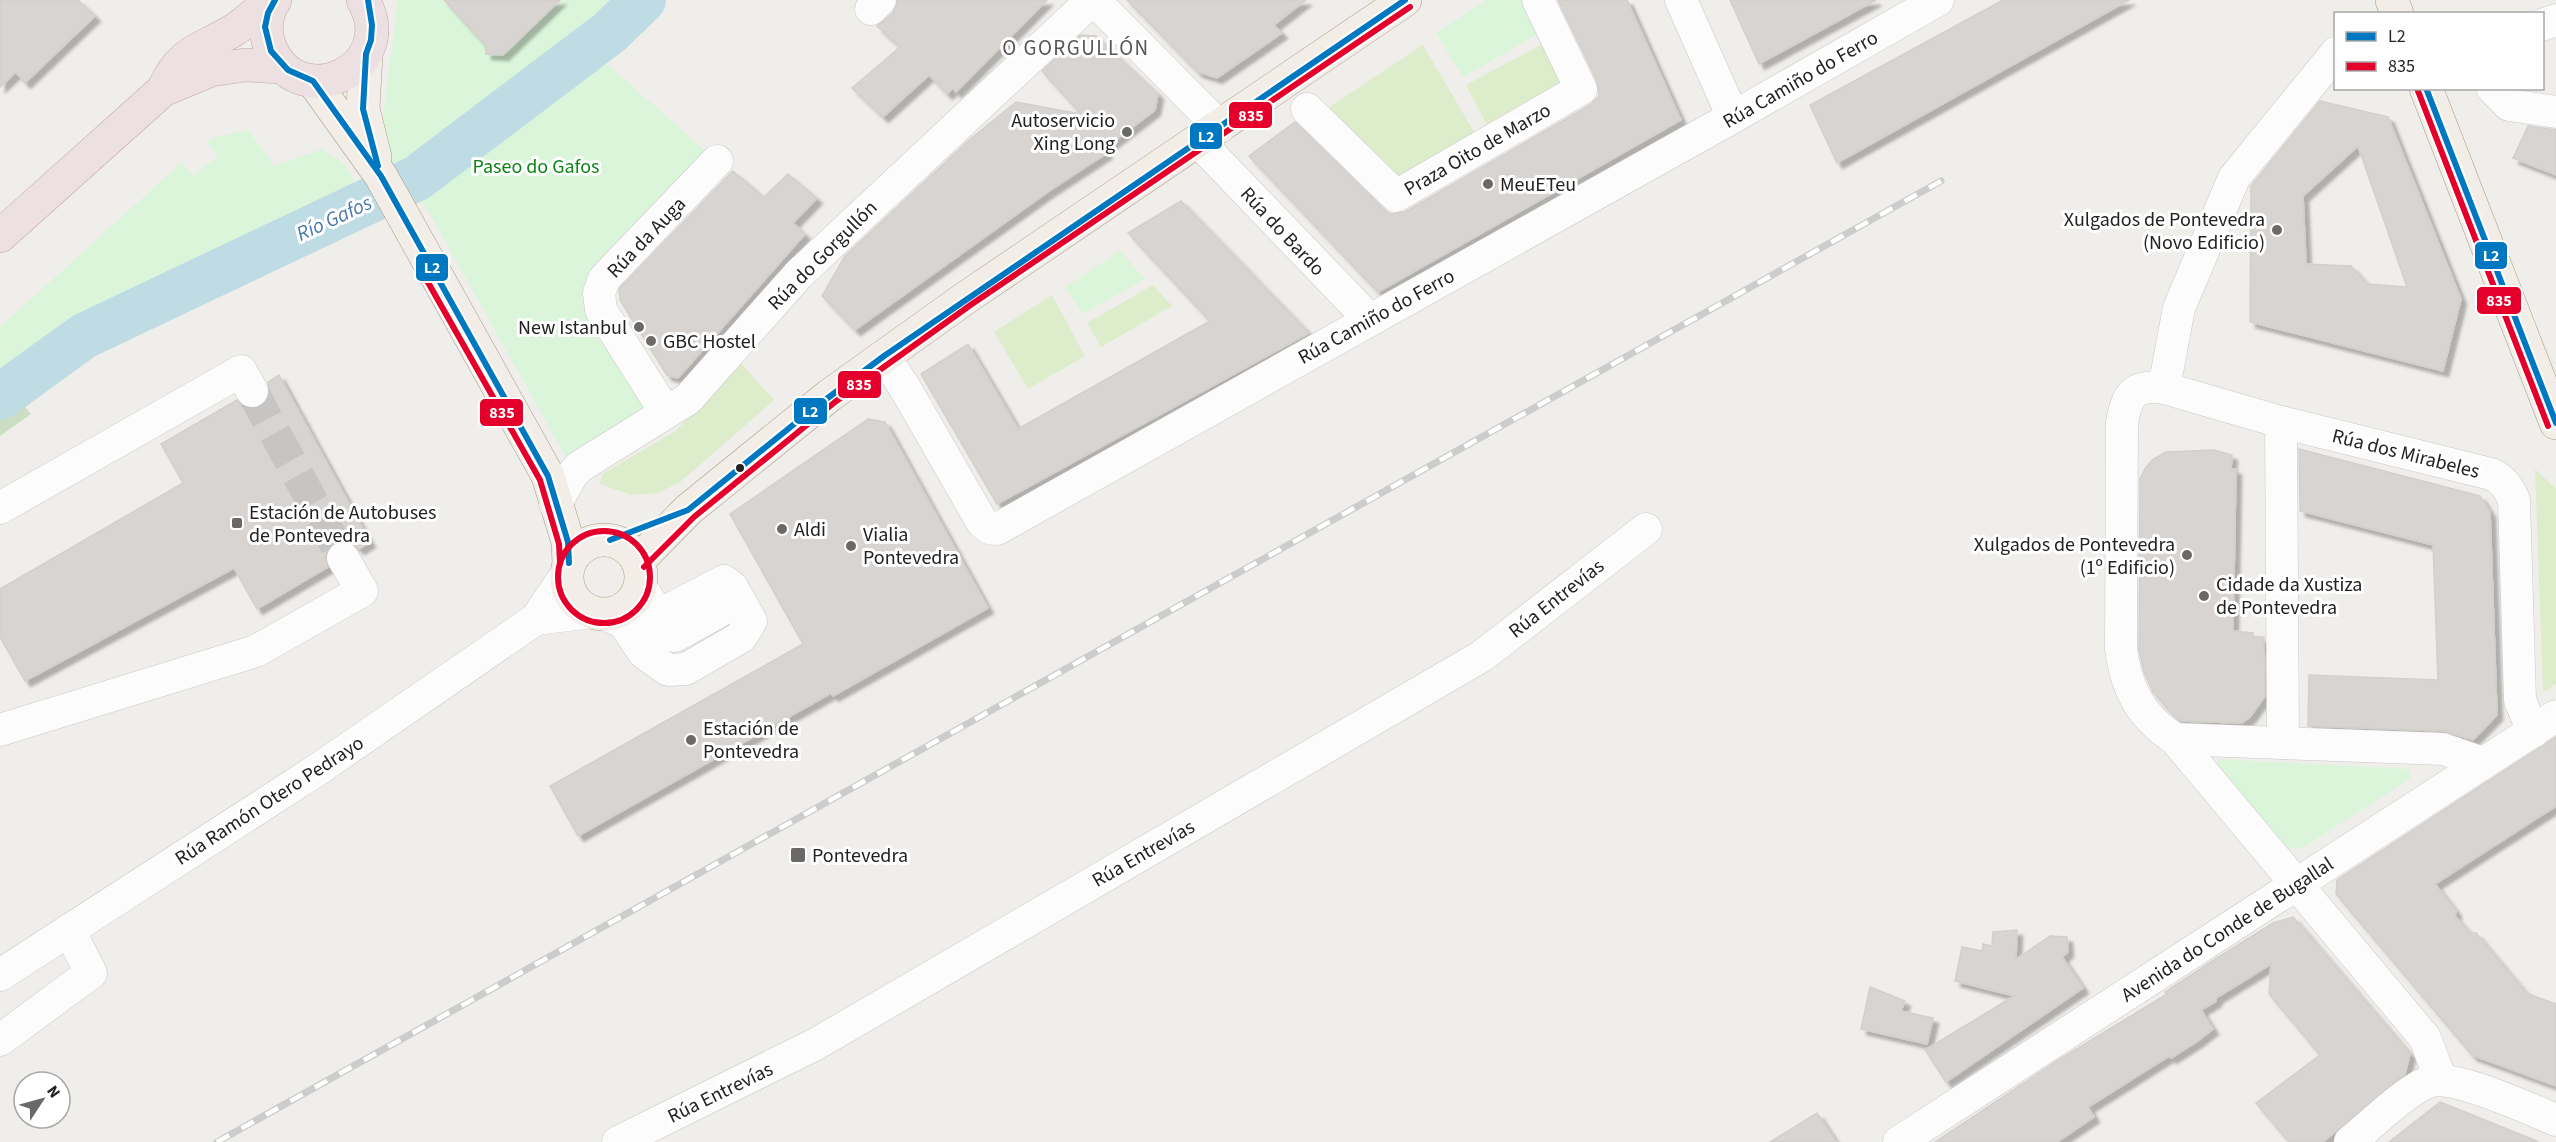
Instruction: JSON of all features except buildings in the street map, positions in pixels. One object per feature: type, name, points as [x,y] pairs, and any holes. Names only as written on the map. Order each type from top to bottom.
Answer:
[{"type":"highway","points":[[273,0],[266,21],[267,38],[272,54],[282,67],[296,77],[313,81],[328,81],[343,76],[356,67],[366,54],[371,40],[372,25],[366,3]]},
{"type":"highway","points":[[163,90],[173,68],[190,54],[236,29],[273,0]]},
{"type":"highway","points":[[0,236],[163,90],[211,70],[245,65],[282,67]]},
{"type":"main road","points":[[313,81],[381,176],[555,490],[568,543],[568,587],[581,606],[621,595],[688,510],[816,406],[884,356],[1405,0]]},
{"type":"main road","points":[[366,54],[363,109],[366,130],[381,176]]},
{"type":"main road","points":[[2427,90],[2556,423]]},
{"type":"main road","points":[[555,490],[607,539],[622,543],[632,551],[621,595]]},
{"type":"main road","points":[[568,569],[575,552],[585,544],[607,539],[688,510]]},
{"type":"street","name":"Rúa do Bardo","points":[[1093,0],[1369,319]]},
{"type":"street","name":"Rúa do Gorgullón","points":[[555,490],[579,467],[688,399],[799,274],[1093,0]]},
{"type":"street","name":"Praza Oito de Marzo","points":[[1307,109],[1396,196],[1581,89],[1538,0]]},
{"type":"street","points":[[1680,0],[1732,117]]},
{"type":"street","name":"Rúa Camiño do Ferro","points":[[884,356],[905,388],[982,522],[989,528],[997,529],[1938,0]]},
{"type":"street","points":[[2379,12],[2392,0]]},
{"type":"street","points":[[2334,55],[2234,178],[2179,309],[2164,388],[2148,386],[2139,389],[2131,395],[2125,406],[2122,423],[2121,650],[2130,691],[2141,710],[2175,739],[2425,1038],[2433,1053],[2441,1080]]},
{"type":"street","points":[[2494,90],[2509,105],[2556,112]]},
{"type":"street","name":"Rúa da Auga","points":[[666,412],[601,310],[599,293],[604,279],[717,161]]},
{"type":"street","points":[[0,508],[241,371],[252,391]]},
{"type":"street","name":"Rúa dos Mirabeles","points":[[2164,388],[2281,422],[2491,474],[2501,479],[2509,487],[2515,513],[2520,700],[2544,724]]},
{"type":"street","points":[[2281,422],[2283,743]]},
{"type":"street","name":"Rúa Entrevías","points":[[618,1142],[816,1044],[1482,656],[1646,529]]},
{"type":"street","points":[[0,730],[256,651],[362,591],[343,558]]},
{"type":"street","name":"Rúa Ramón Otero Pedrayo","points":[[536,619],[568,569]]},
{"type":"street","points":[[724,581],[732,587],[751,621],[741,637],[686,669],[668,670],[644,653],[624,623],[621,595],[659,615],[724,581]]},
{"type":"street","points":[[621,595],[655,633],[675,636],[731,613],[677,651],[644,653]]},
{"type":"street","name":"Rúa Ramón Otero Pedrayo","points":[[0,975],[317,770],[536,619],[621,595]]},
{"type":"street","name":"Avenida do Conde de Bugallal","points":[[1899,1142],[2544,724]]},
{"type":"street","points":[[2175,739],[2443,749],[2483,763]]},
{"type":"street","points":[[0,1040],[91,973],[69,930]]},
{"type":"street","points":[[2350,1142],[2419,1087],[2441,1080],[2465,1085],[2556,1120]]},
{"type":"green space","name":"Paseo do Gafos","points":[[398,0],[444,0],[486,46],[504,55],[563,0],[658,0],[600,58],[717,161],[589,277],[584,291],[586,312],[649,410],[572,468],[426,207],[388,159],[383,115]]},
{"type":"green space","points":[[1487,0],[1534,0],[1548,28],[1463,77],[1436,33]]},
{"type":"green space","points":[[1552,39],[1573,82],[1490,131],[1466,85]]},
{"type":"green space","points":[[1423,45],[1477,137],[1400,183],[1325,110]]},
{"type":"green space","points":[[248,130],[274,166],[322,149],[345,164],[361,194],[93,320],[13,381],[0,367],[0,327],[181,163],[194,176],[218,155],[207,142],[212,138]]},
{"type":"green space","points":[[1120,251],[1145,279],[1082,314],[1066,287]]},
{"type":"green space","points":[[1153,285],[1172,306],[1101,347],[1087,323]]},
{"type":"green space","points":[[1052,295],[1085,356],[1028,389],[994,332]]},
{"type":"green space","points":[[739,361],[774,400],[679,483],[657,493],[631,495],[600,484],[602,474],[676,431]]},
{"type":"green space","points":[[0,379],[31,414],[0,436]]},
{"type":"green space","points":[[2535,469],[2556,489],[2556,684],[2543,692]]},
{"type":"green space","points":[[2219,759],[2408,769],[2411,778],[2301,849],[2287,847],[2215,772]]},
{"type":"waterway","name":"Río Gafos","points":[[0,397],[84,336],[417,178],[610,32],[643,0]]},
{"type":"tunnel","points":[[252,391],[343,558]]},
{"type":"railway","points":[[217,1142],[1941,181]]},
{"type":"transit line","name":"L2","points":[[275,0],[268,13],[265,27],[271,51],[288,70],[313,81],[381,176],[548,476],[568,542],[569,563]]},
{"type":"transit line","name":"L2","points":[[368,0],[372,25],[371,40],[366,54],[363,109],[378,166]]},
{"type":"transit line","name":"L2","points":[[610,540],[688,510],[809,412],[884,356],[1405,0]]},
{"type":"transit line","name":"835","points":[[644,567],[694,517],[835,402],[972,304],[1410,7]]},
{"type":"transit line","name":"L2","points":[[2427,90],[2556,423]]},
{"type":"transit line","name":"835","points":[[2418,91],[2548,426]]},
{"type":"transit line","name":"835","points":[[421,270],[540,480],[559,544],[560,563]]},
{"type":"transit line","name":"835","points":[[604,531],[622,534],[637,544],[647,559],[650,577],[647,595],[637,610],[622,620],[604,623],[586,620],[571,610],[561,595],[558,577],[561,559],[571,544],[586,534],[604,531]]},
{"type":"place","name":"Autoservicio Xing Long","points":[[1127,132]]},
{"type":"place","name":"MeuETeu","points":[[1488,184]]},
{"type":"place","name":"Xulgados de Pontevedra (Novo Edificio)","points":[[2277,230]]},
{"type":"place","name":"New Istanbul","points":[[639,327]]},
{"type":"place","name":"GBC Hostel","points":[[651,341]]},
{"type":"place","name":"Estación de Autobuses de Pontevedra","points":[[237,523]]},
{"type":"place","name":"Aldi","points":[[782,529]]},
{"type":"place","name":"Vialia Pontevedra","points":[[851,546]]},
{"type":"place","name":"Xulgados de Pontevedra (1º Edificio)","points":[[2187,555]]},
{"type":"place","name":"Cidade da Xustiza de Pontevedra","points":[[2204,596]]},
{"type":"place","name":"Estación de Pontevedra","points":[[691,740]]},
{"type":"place","name":"Pontevedra","points":[[798,855]]},
{"type":"district","name":"O GORGULLÓN","points":[[1076,48]]}]
